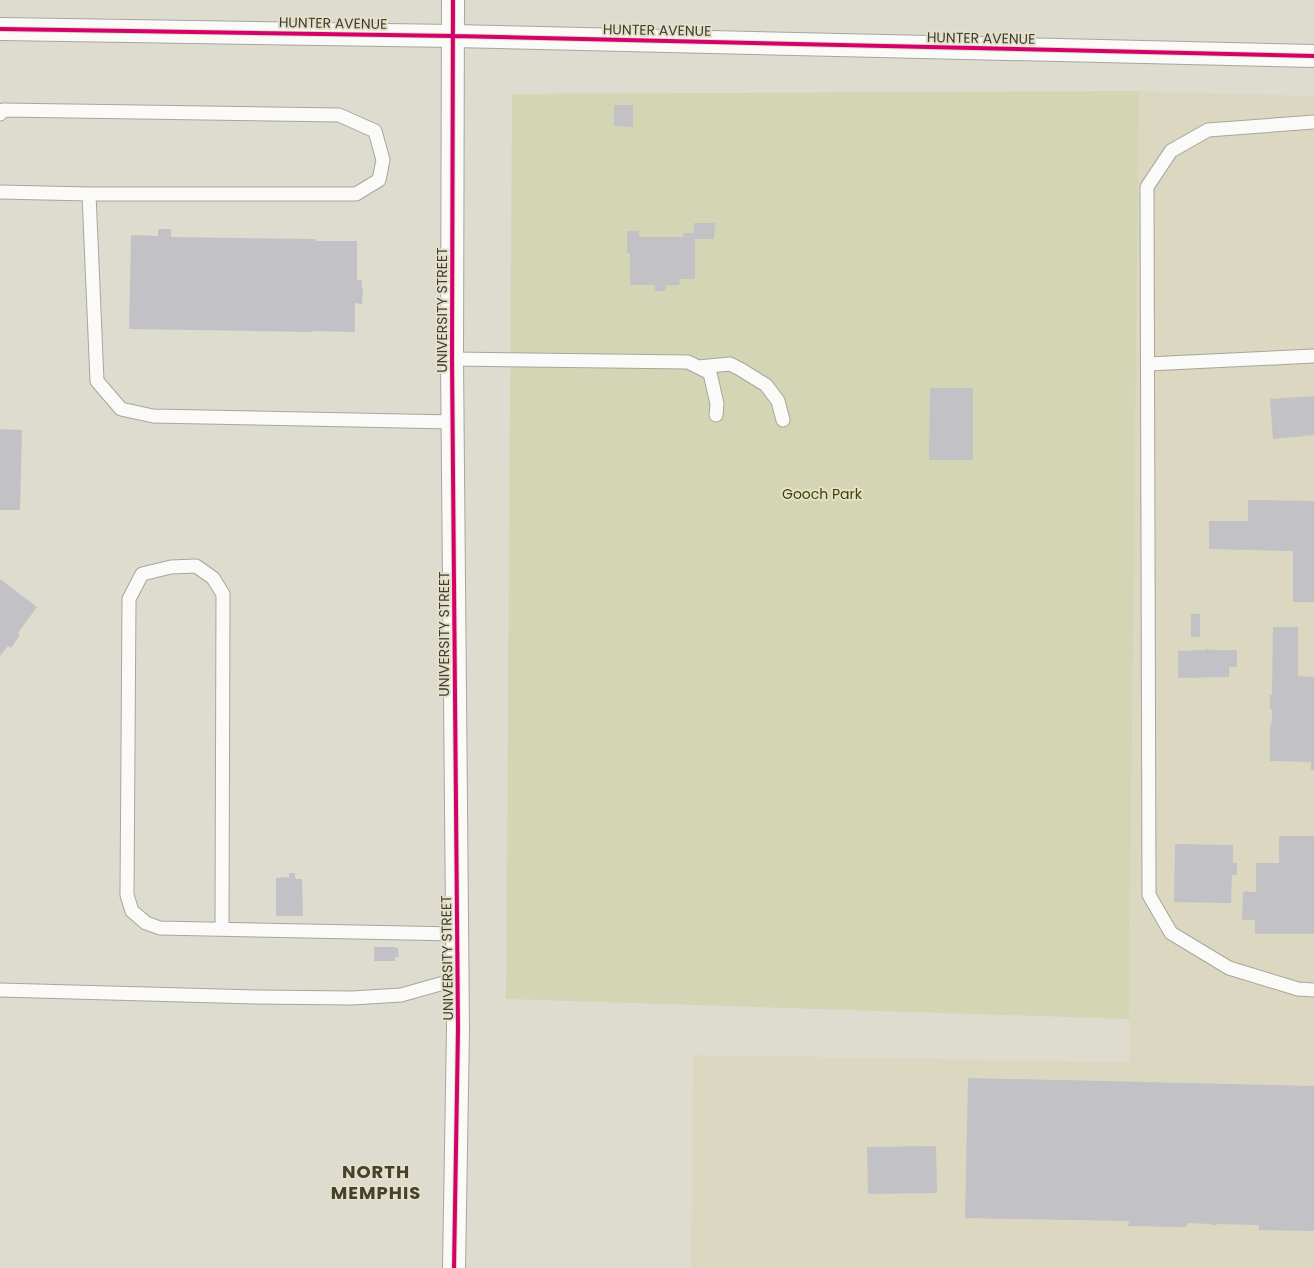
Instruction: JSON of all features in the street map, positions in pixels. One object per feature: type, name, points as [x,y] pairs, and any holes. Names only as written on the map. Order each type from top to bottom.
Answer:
[{"type":"street","name":"UNIVERSITY STREET","points":[[453,0],[452,359],[458,978],[454,1268]]},
{"type":"street","name":"HUNTER AVENUE","points":[[0,28],[453,36],[1314,56]]},
{"type":"lane","points":[[0,114],[3,110],[339,115],[375,131],[383,160],[379,180],[356,194],[89,194],[0,192]]},
{"type":"lane","points":[[1314,122],[1208,130],[1171,151],[1148,187],[1149,895],[1171,933],[1229,968],[1298,990],[1314,990]]},
{"type":"lane","points":[[89,194],[97,381],[121,409],[153,416],[453,422]]},
{"type":"lane","points":[[1148,364],[1314,356]]},
{"type":"lane","points":[[452,359],[688,362],[710,373],[717,404],[716,415]]},
{"type":"lane","points":[[698,367],[730,364],[766,385],[778,401],[783,420]]},
{"type":"lane","points":[[222,929],[223,594],[213,578],[196,566],[172,567],[142,574],[129,599],[127,894],[132,911],[146,923],[160,928],[457,934]]},
{"type":"lane","points":[[0,990],[352,998],[401,995],[458,978]]},
{"type":"shaded area","points":[[1139,91],[1314,96],[1314,1268],[691,1268],[693,1055],[1129,1062]]},
{"type":"green space","name":"Gooch Park","points":[[1139,91],[1129,1019],[506,999],[512,94]]},
{"type":"building","points":[[614,105],[633,105],[633,127],[614,126]]},
{"type":"building","points":[[694,223],[715,223],[714,239],[695,239],[695,279],[679,279],[680,285],[666,285],[666,291],[655,291],[655,285],[630,285],[630,253],[627,253],[627,231],[639,231],[639,237],[684,237],[683,233],[694,233]]},
{"type":"building","points":[[158,229],[171,229],[171,237],[357,241],[357,280],[362,280],[363,289],[362,304],[355,303],[355,332],[129,329],[131,235],[158,236]]},
{"type":"building","points":[[930,388],[973,388],[973,460],[929,460]]},
{"type":"building","points":[[1314,396],[1314,435],[1273,439],[1270,399]]},
{"type":"building","points":[[0,429],[22,430],[20,510],[0,510]]},
{"type":"building","points":[[1248,500],[1314,501],[1314,602],[1293,602],[1293,551],[1209,549],[1209,521],[1248,521]]},
{"type":"building","points":[[0,579],[37,607],[18,633],[20,635],[11,648],[8,646],[0,656]]},
{"type":"building","points":[[1191,614],[1200,614],[1200,637],[1191,637]]},
{"type":"building","points":[[1273,627],[1298,627],[1298,676],[1314,677],[1314,770],[1311,770],[1311,762],[1270,761],[1270,726],[1272,722],[1272,709],[1270,709],[1270,695],[1272,695]]},
{"type":"building","points":[[1206,649],[1237,650],[1237,667],[1229,667],[1229,677],[1178,678],[1178,651]]},
{"type":"building","points":[[1279,836],[1314,836],[1314,934],[1255,934],[1255,920],[1242,920],[1243,892],[1256,892],[1256,863],[1279,863]]},
{"type":"building","points":[[1175,844],[1233,845],[1233,863],[1237,863],[1237,875],[1232,875],[1231,903],[1174,902]]},
{"type":"building","points":[[289,873],[295,873],[296,879],[302,879],[303,916],[276,916],[276,878],[289,877]]},
{"type":"building","points":[[374,947],[398,948],[399,957],[395,957],[395,961],[374,961]]},
{"type":"building","points":[[968,1078],[1314,1086],[1314,1231],[1259,1230],[1259,1225],[1211,1225],[1187,1223],[1187,1227],[1128,1226],[1129,1221],[965,1218]]},
{"type":"building","points":[[936,1146],[937,1193],[868,1194],[867,1147]]},
{"type":"cycle path","points":[[453,0],[452,359],[458,1029],[454,1268]]},
{"type":"cycle path","points":[[0,29],[453,36],[1314,56]]},
{"type":"district","name":"NORTH MEMPHIS","points":[[376,1182]]}]
